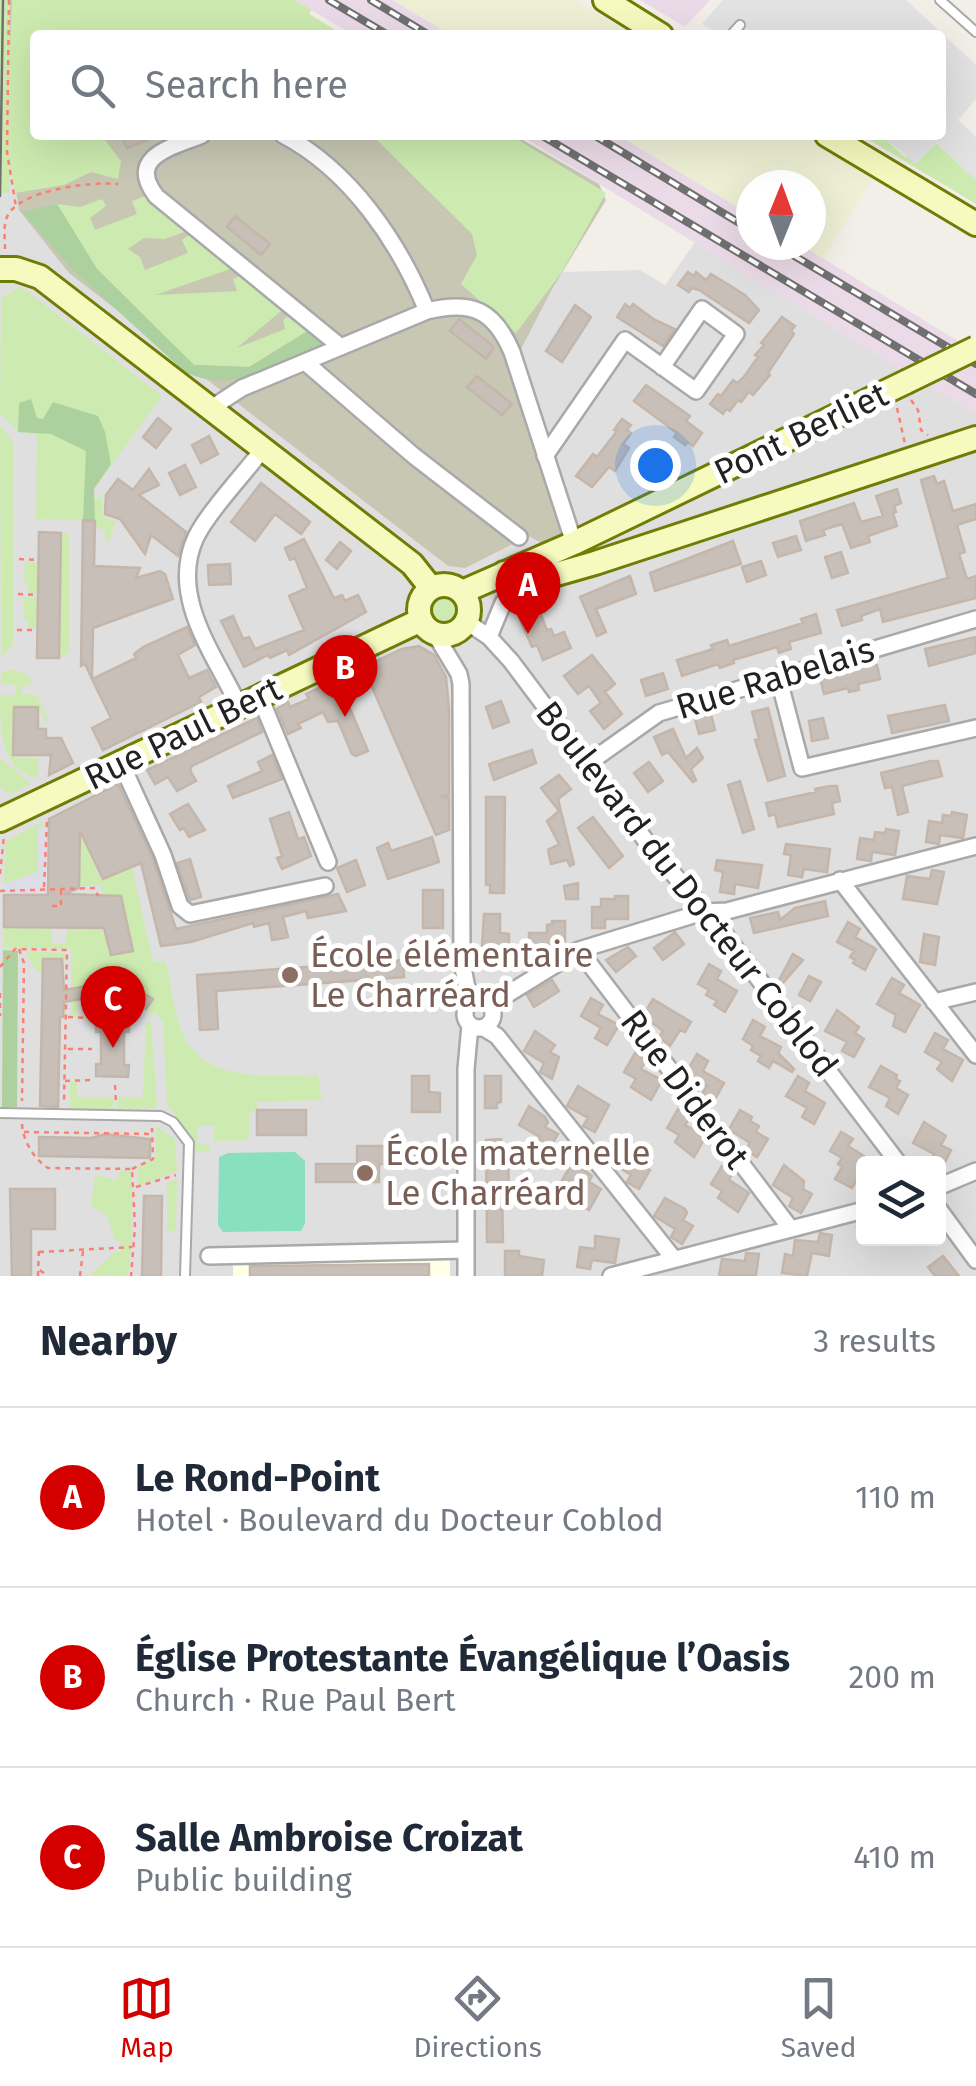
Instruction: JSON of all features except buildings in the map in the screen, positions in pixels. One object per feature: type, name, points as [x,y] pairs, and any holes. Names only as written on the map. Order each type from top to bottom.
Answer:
[{"type":"street","points":[[605,0],[653,30]]},
{"type":"street","points":[[191,140],[152,158],[146,168],[149,187],[341,346]]},
{"type":"street","points":[[292,140],[353,191],[413,275],[427,311]]},
{"type":"street","points":[[835,140],[976,224]]},
{"type":"street","points":[[3,269],[40,277],[412,564],[431,588]]},
{"type":"street","points":[[210,409],[242,388],[427,311],[460,305],[472,308],[498,326],[512,352],[574,543]]},
{"type":"street","points":[[545,456],[625,340],[662,367],[696,391],[736,334],[702,309],[662,367]]},
{"type":"street","name":"Pont Berliet","points":[[462,592],[574,543],[976,348]]},
{"type":"street","points":[[304,362],[414,456],[519,537]]},
{"type":"street","points":[[490,637],[502,603],[532,580],[976,438]]},
{"type":"street","points":[[263,449],[196,536],[187,576],[192,611],[227,681],[250,702],[328,862]]},
{"type":"street","points":[[504,574],[532,580]]},
{"type":"street","points":[[428,627],[456,632],[466,622],[470,606],[462,592],[450,586],[431,588],[421,599],[428,627],[459,674],[461,684],[462,962],[470,1004],[465,1017],[496,1036],[674,1260]]},
{"type":"street","name":"Rue Rabelais","points":[[588,764],[659,713],[976,619]]},
{"type":"street","name":"Boulevard du Docteur Coblod","points":[[466,622],[490,637],[703,912],[723,932],[893,1156]]},
{"type":"street","name":"Rue Paul Bert","points":[[0,820],[250,702],[428,627]]},
{"type":"street","points":[[778,676],[802,768],[976,728]]},
{"type":"street","points":[[121,763],[163,855],[180,906],[190,914],[325,886]]},
{"type":"street","points":[[490,1005],[579,950],[703,912],[727,911],[976,846]]},
{"type":"street","points":[[840,880],[976,1055]]},
{"type":"street","name":"Rue Diderot","points":[[579,950],[790,1229]]},
{"type":"street","points":[[934,1002],[976,992]]},
{"type":"street","points":[[470,1004],[478,1000],[490,1005]]},
{"type":"street","points":[[466,1276],[466,1070],[477,1026],[493,1018],[490,1005]]},
{"type":"street","points":[[946,1184],[976,1171]]},
{"type":"street","points":[[611,1276],[856,1212]]},
{"type":"street","points":[[946,1219],[976,1260]]},
{"type":"street","points":[[208,1256],[466,1250]]},
{"type":"lane","points":[[940,0],[976,32]]},
{"type":"lane","points":[[736,30],[740,25]]},
{"type":"lane","points":[[0,1113],[22,1109],[161,1116],[173,1122],[189,1143],[185,1276]]},
{"type":"path","points":[[9,0],[7,152],[16,207]]},
{"type":"path","points":[[3,269],[5,220],[16,207],[32,196],[94,181],[118,184]]},
{"type":"path","points":[[903,383],[918,410],[921,430],[944,448]]},
{"type":"path","points":[[903,383],[908,460]]},
{"type":"path","points":[[18,559],[39,560]]},
{"type":"path","points":[[18,594],[38,594]]},
{"type":"path","points":[[17,630],[38,630]]},
{"type":"path","points":[[44,818],[44,888]]},
{"type":"path","points":[[52,906],[60,906],[61,888]]},
{"type":"path","points":[[0,890],[95,888],[98,896]]},
{"type":"path","points":[[0,967],[19,949],[67,950],[64,1114]]},
{"type":"path","points":[[19,949],[24,963],[22,1132],[37,1161],[48,1168],[132,1169],[153,1159],[152,1116]]},
{"type":"path","points":[[0,993],[0,1016]]},
{"type":"path","points":[[66,1016],[92,1018]]},
{"type":"path","points":[[65,1049],[92,1049]]},
{"type":"path","points":[[64,1080],[91,1080]]},
{"type":"path","points":[[116,1085],[116,1100]]},
{"type":"path","points":[[22,1132],[152,1134]]},
{"type":"path","points":[[131,1276],[132,1169]]},
{"type":"path","points":[[134,1188],[178,1174],[189,1175]]},
{"type":"path","points":[[38,1276],[39,1250],[134,1247]]},
{"type":"path","points":[[80,1276],[83,1250]]},
{"type":"path","points":[[38,1270],[47,1276]]},
{"type":"shaded area","points":[[10,0],[248,0],[65,30],[30,30],[30,140],[523,140],[599,184],[606,200],[521,349],[548,437],[531,442],[561,534],[543,544],[529,536],[465,568],[448,566],[69,273],[19,210],[10,151]]},
{"type":"shaded area","points":[[295,0],[393,0],[443,30],[345,30]]},
{"type":"shaded area","points":[[393,0],[574,0],[625,30],[443,30]]},
{"type":"shaded area","points":[[640,0],[710,0],[685,27]]},
{"type":"shaded area","points":[[723,0],[906,0],[938,30],[712,30],[702,24]]},
{"type":"shaded area","points":[[946,37],[976,65],[976,99],[958,120],[976,137],[976,180],[936,143],[916,164],[887,140],[946,140]]},
{"type":"shaded area","points":[[0,117],[30,132],[30,140],[54,140],[562,272],[640,270],[665,285],[696,241],[976,414],[976,1276],[0,1276]]},
{"type":"shaded area","points":[[528,140],[626,140],[736,206],[736,260],[826,260],[963,344],[904,372]]},
{"type":"shaded area","points":[[626,140],[808,140],[872,178],[826,256],[826,170],[736,170],[736,206]]},
{"type":"shaded area","points":[[976,360],[976,414],[925,384]]},
{"type":"shaded area","points":[[49,819],[48,895],[4,895],[4,884],[38,872],[38,825],[43,829],[43,821]]},
{"type":"shaded area","points":[[450,1259],[450,1276],[233,1276],[233,1261]]},
{"type":"green space","points":[[0,0],[10,0],[10,54],[12,0],[295,0],[336,30],[30,30],[30,140],[105,140],[121,161],[118,179],[91,172],[64,185],[15,193],[10,165],[10,193],[0,193]]},
{"type":"green space","points":[[377,140],[518,140],[606,193],[562,272],[516,333],[461,284],[477,255],[472,234]]},
{"type":"green space","points":[[869,140],[886,140],[905,157],[936,143],[976,180],[976,204]]},
{"type":"green space","points":[[145,196],[189,230],[165,239],[144,238],[128,249],[140,257],[145,270],[188,253],[182,240],[193,232],[239,266],[155,295],[237,291],[233,279],[246,273],[287,306],[237,348],[285,329],[283,320],[294,312],[314,327],[249,367],[194,365],[97,269],[57,204],[80,207],[102,199],[106,206],[90,218],[95,230],[137,214],[132,201]]},
{"type":"green space","points":[[57,204],[97,269],[194,365],[249,367],[314,327],[323,344],[240,379],[205,379],[186,373],[74,271],[22,212]]},
{"type":"green space","points":[[19,288],[162,396],[94,489],[93,498],[98,499],[102,492],[103,517],[116,521],[109,542],[105,541],[105,531],[95,526],[94,521],[36,519],[37,435],[18,432],[0,413],[1,304],[4,296]]},
{"type":"green space","points":[[31,399],[37,418],[43,419],[53,402],[98,416],[111,464],[94,489],[95,521],[83,520],[86,451],[51,434],[18,432],[19,403]]},
{"type":"green space","points":[[0,425],[13,442],[13,645],[1,658]]},
{"type":"green space","points":[[61,533],[69,533],[69,653],[59,658]]},
{"type":"green space","points":[[25,562],[39,563],[38,593],[28,593],[28,584],[24,584]]},
{"type":"green space","points":[[445,595],[456,599],[460,610],[456,621],[445,625],[434,621],[430,610],[434,599]]},
{"type":"green space","points":[[24,597],[38,597],[38,628],[28,628]]},
{"type":"green space","points":[[13,669],[27,675],[33,684],[22,685],[22,694],[37,695],[49,721],[43,722],[38,707],[14,707],[13,754],[16,758],[38,758],[38,779],[16,767],[2,734],[0,695],[16,695],[16,685],[1,684],[1,672]]},
{"type":"green space","points":[[0,760],[31,784],[13,793],[4,792],[0,785]]},
{"type":"green space","points":[[43,821],[44,829],[38,829],[38,872],[4,884],[6,841]]},
{"type":"green space","points":[[82,837],[101,880],[132,867],[153,962],[166,962],[179,1022],[197,1054],[227,1071],[318,1075],[322,1100],[257,1102],[257,1111],[249,1112],[249,1140],[214,1141],[214,1126],[197,1126],[198,1144],[210,1145],[210,1152],[193,1152],[189,1134],[167,1105],[163,1023],[159,1016],[148,1012],[152,1000],[126,983],[77,1000],[77,1016],[71,1015],[71,949],[3,947],[4,927],[52,927],[52,944],[66,943],[67,927],[104,928],[132,951],[121,896],[103,896],[101,886],[80,886],[80,865],[69,843]]},
{"type":"green space","points":[[3,950],[18,951],[17,1107],[2,1107]]},
{"type":"green space","points":[[25,951],[65,953],[64,972],[61,959],[43,959],[43,972],[36,971]]},
{"type":"green space","points":[[151,1022],[157,1104],[155,1108],[118,1109],[118,1097],[143,1097],[146,1023]]},
{"type":"green space","points":[[77,1081],[77,1097],[113,1097],[113,1109],[70,1109],[70,1082]]},
{"type":"green space","points":[[156,1126],[175,1139],[177,1171],[138,1186],[138,1166],[155,1159]]},
{"type":"green space","points":[[295,1152],[305,1161],[305,1223],[301,1231],[223,1232],[218,1225],[219,1157],[228,1153]]},
{"type":"green space","points":[[121,1170],[131,1172],[128,1276],[89,1276],[114,1252],[120,1252],[121,1242],[115,1241],[107,1215],[91,1207],[95,1175],[117,1180]]},
{"type":"green space","points":[[177,1179],[176,1231],[167,1231],[167,1183]]},
{"type":"tram line","points":[[0,196],[3,0]]},
{"type":"railway","points":[[329,0],[380,30]]},
{"type":"railway","points":[[371,0],[421,30]]},
{"type":"railway","points":[[549,140],[976,394]]},
{"type":"railway","points":[[602,140],[736,221]]},
{"type":"railway","points":[[801,260],[976,364]]},
{"type":"place","name":"Le Rond-Point","points":[[528,634]]},
{"type":"place","name":"Église Protestante Évangélique l’Oasis","points":[[345,717]]},
{"type":"place","name":"École élémentaire Le Charréard","points":[[290,975]]},
{"type":"place","name":"Salle Ambroise Croizat","points":[[113,1048]]},
{"type":"place","name":"École maternelle Le Charréard","points":[[365,1173]]}]
